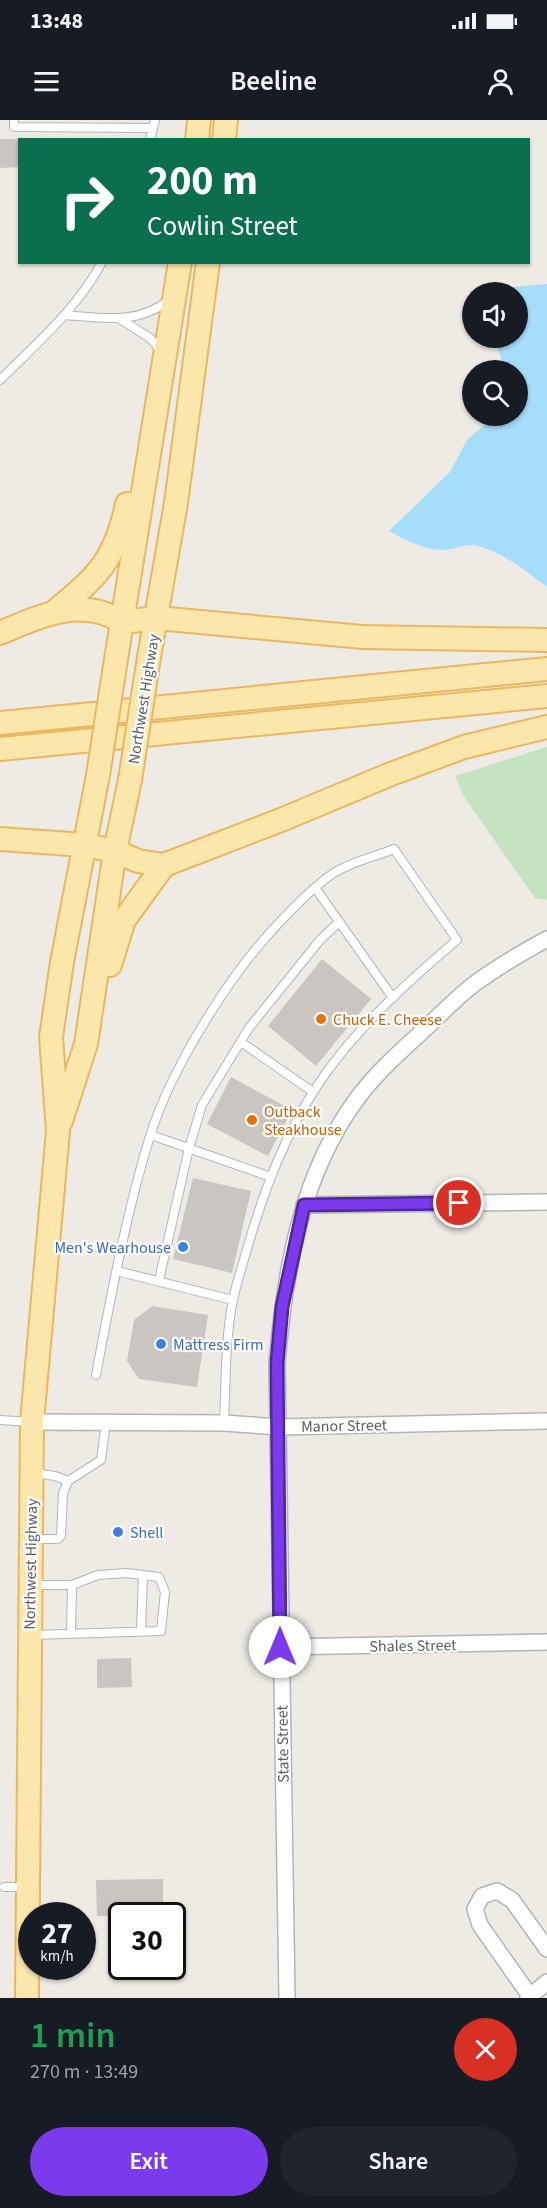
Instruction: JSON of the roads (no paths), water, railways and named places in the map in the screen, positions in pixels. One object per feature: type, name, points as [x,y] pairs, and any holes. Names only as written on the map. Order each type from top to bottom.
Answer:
[{"type":"main road","points":[[197,138],[199,120]]},
{"type":"main road","points":[[224,138],[226,120]]},
{"type":"main road","name":"Northwest Highway","points":[[27,1998],[32,1422],[58,1131],[51,1038],[62,962],[98,775],[180,264]]},
{"type":"main road","name":"Northwest Highway","points":[[58,1131],[86,1044],[116,851],[176,503],[208,264]]},
{"type":"main road","points":[[53,613],[90,583],[109,560],[121,531],[130,489],[154,426]]},
{"type":"main road","points":[[0,633],[53,613],[95,609],[122,622],[157,618],[363,637],[547,640]]},
{"type":"main road","points":[[0,723],[547,669]]},
{"type":"main road","points":[[0,749],[547,696]]},
{"type":"main road","points":[[0,838],[116,851],[138,861],[164,865],[464,747],[547,727]]},
{"type":"main road","points":[[86,1044],[124,920],[164,865]]},
{"type":"street","name":"State Street","points":[[287,1998],[277,1363],[282,1307],[304,1205],[327,1147],[359,1096],[389,1062],[475,983],[513,957],[547,939]]},
{"type":"street","points":[[304,1205],[547,1202]]},
{"type":"street","name":"Manor Street","points":[[32,1422],[224,1423],[279,1427],[547,1420]]},
{"type":"street","name":"Shales Street","points":[[280,1647],[547,1642]]},
{"type":"street","points":[[547,1949],[512,1900],[497,1891],[482,1896],[475,1909],[480,1925],[529,1997],[547,1982]]},
{"type":"lane","points":[[14,120],[14,127],[50,124],[154,124]]},
{"type":"lane","points":[[0,380],[65,315],[94,278],[101,264]]},
{"type":"lane","points":[[65,315],[120,319],[145,315],[157,310],[175,295]]},
{"type":"lane","points":[[120,319],[150,338],[166,356]]},
{"type":"lane","points":[[96,1375],[117,1271],[151,1135],[177,1074],[218,1002],[256,947],[296,905],[338,871],[394,849],[457,940],[393,998],[363,1029],[326,1072],[302,1110],[257,1213],[233,1300],[224,1423]]},
{"type":"lane","points":[[316,889],[393,998]]},
{"type":"lane","points":[[159,1280],[189,1148],[202,1105],[241,1042],[320,939],[339,922]]},
{"type":"lane","points":[[241,1042],[313,1092]]},
{"type":"lane","points":[[151,1135],[271,1177]]},
{"type":"lane","points":[[117,1271],[233,1300]]},
{"type":"lane","points":[[0,1420],[32,1422]]},
{"type":"lane","points":[[31,1539],[58,1539],[61,1536],[63,1493],[68,1481],[101,1460],[106,1422]]},
{"type":"lane","points":[[32,1473],[55,1476],[68,1481]]},
{"type":"lane","points":[[30,1585],[72,1585],[98,1575],[126,1573],[159,1577],[165,1592],[161,1631],[30,1635]]},
{"type":"lane","points":[[141,1631],[143,1575]]},
{"type":"lane","points":[[71,1633],[72,1585]]},
{"type":"lane","points":[[1,1887],[28,1887]]},
{"type":"water","points":[[547,284],[547,587],[514,563],[487,549],[468,545],[435,550],[414,544],[389,531],[450,472],[467,440],[483,426],[528,426],[528,360],[502,360],[497,348],[528,348],[528,286]]},
{"type":"place","name":"Chuck E. Cheese","points":[[321,1019]]},
{"type":"place","name":"Outback Steakhouse","points":[[252,1120]]},
{"type":"place","name":"Men's Wearhouse","points":[[183,1247]]},
{"type":"place","name":"Mattress Firm","points":[[161,1344]]},
{"type":"place","name":"Shell","points":[[118,1532]]}]
